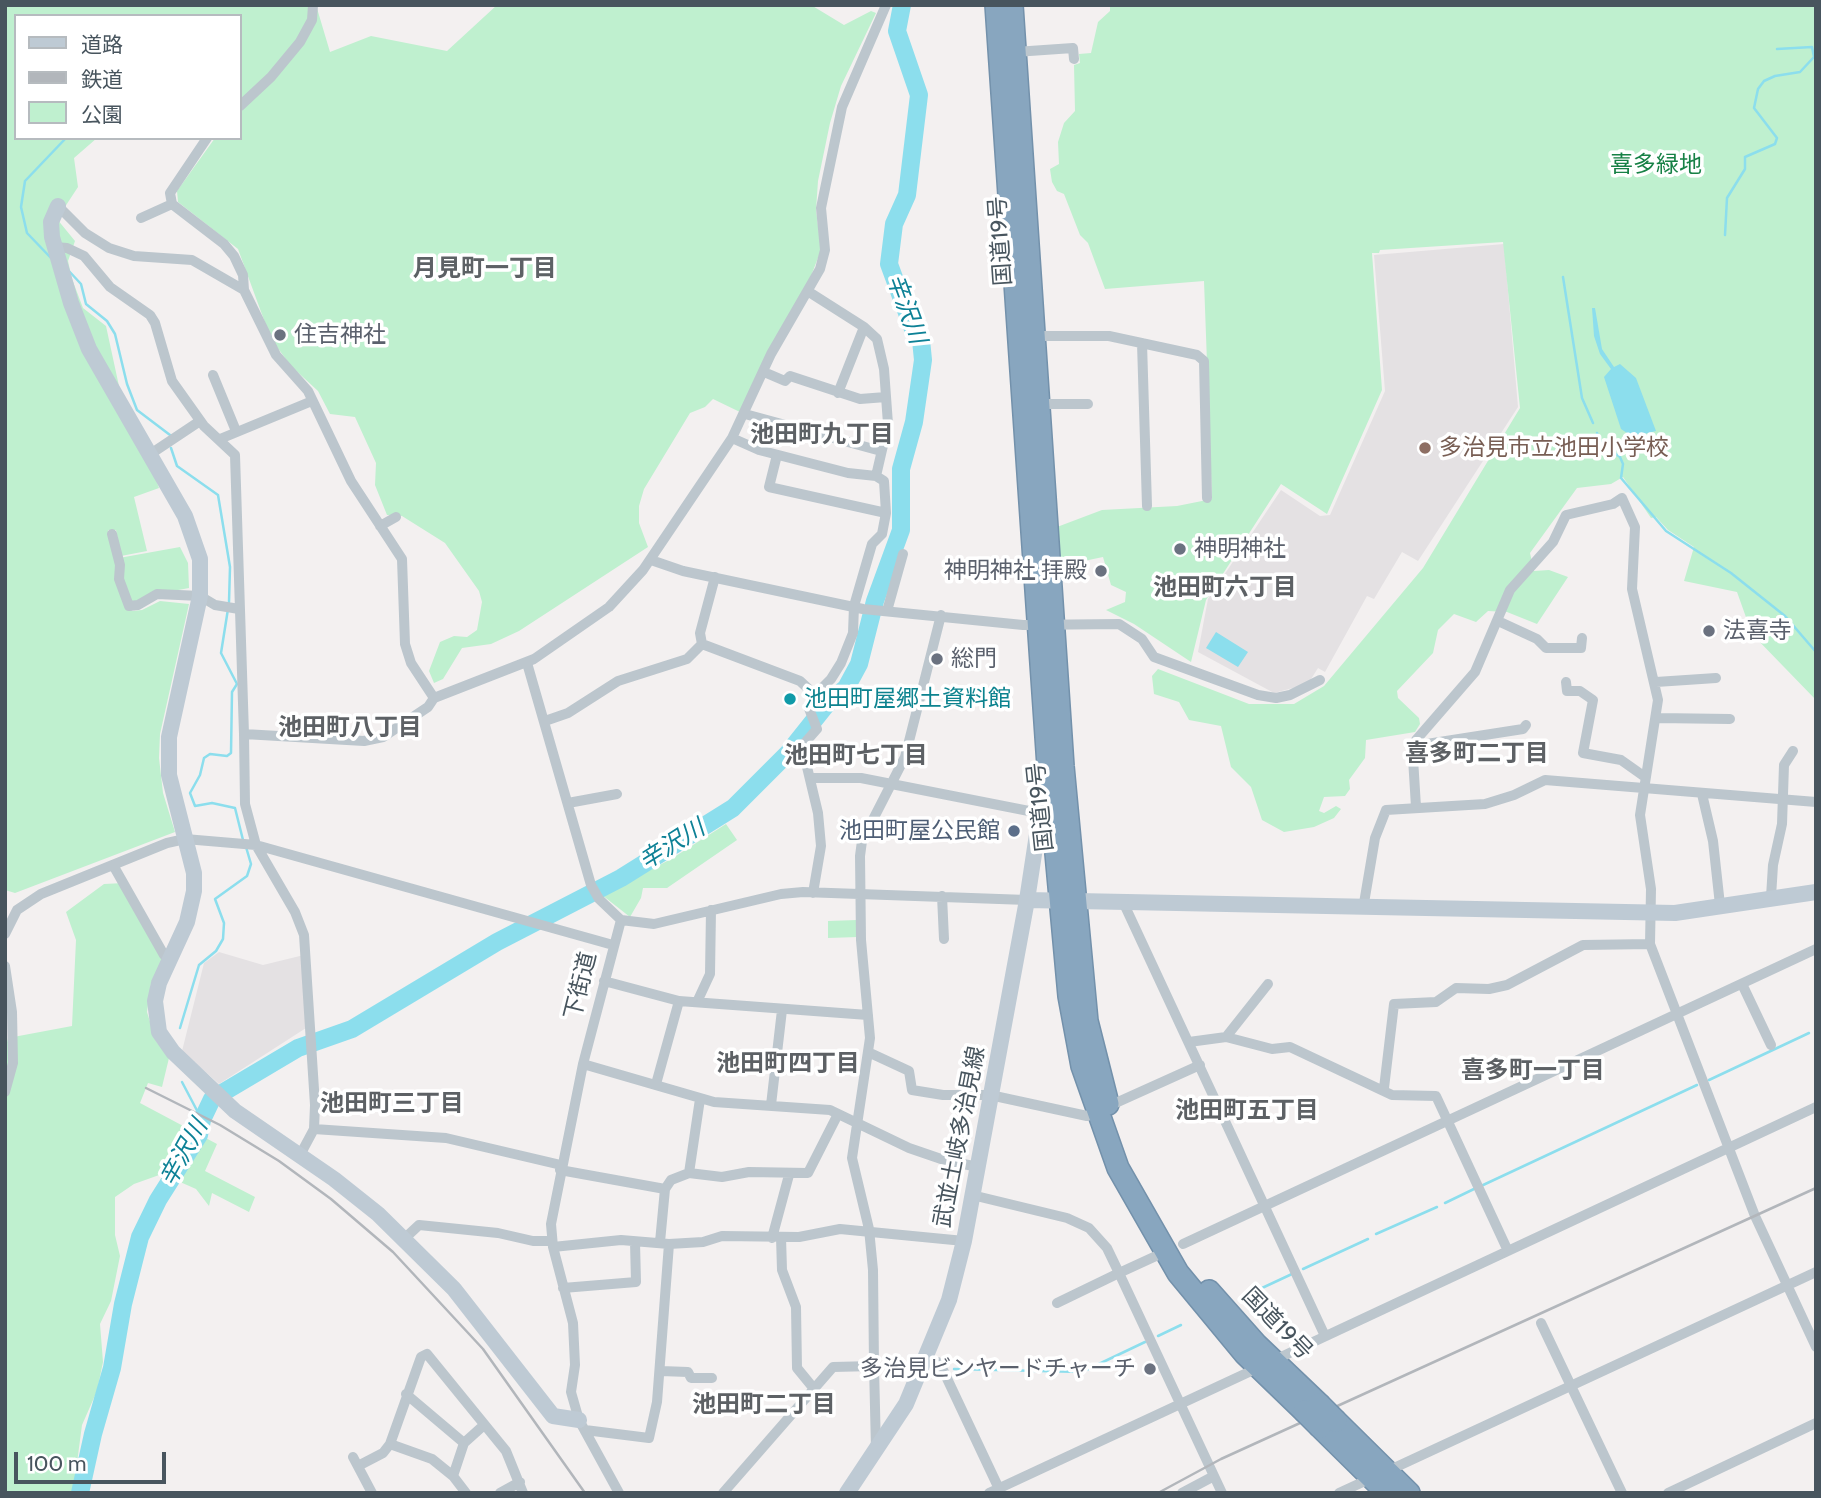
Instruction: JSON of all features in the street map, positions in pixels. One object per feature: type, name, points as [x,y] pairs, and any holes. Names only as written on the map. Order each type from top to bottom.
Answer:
[{"type":"highway","name":"国道19号","points":[[996,5],[1046,625],[1063,766],[1068,902]]},
{"type":"highway","name":"国道19号","points":[[1012,5],[1039,404],[1048,766],[1103,1110],[1118,1168],[1178,1273],[1245,1354],[1312,1407],[1387,1493]]},
{"type":"highway","name":"国道19号","points":[[1328,1424],[1409,1493]]},
{"type":"street","points":[[242,104],[271,77],[300,42],[312,20],[313,5]]},
{"type":"street","points":[[244,734],[364,741],[383,737],[428,707],[434,698],[527,663],[609,607],[651,560],[732,438],[788,321],[809,292],[825,250],[821,208],[842,107],[886,5]]},
{"type":"street","points":[[1015,52],[1073,48],[1074,60]]},
{"type":"street","points":[[206,140],[170,192],[172,204],[224,244],[239,266],[244,290],[276,355],[309,391],[351,481],[402,559],[405,644],[411,663],[434,698]]},
{"type":"street","points":[[141,218],[172,204]]},
{"type":"street","points":[[115,251],[85,233],[58,206],[51,222],[55,247],[89,349],[193,534],[200,559],[200,596],[169,737],[169,775],[194,873],[194,891],[187,922],[159,983],[155,1018],[159,1032],[173,1052],[235,1111],[360,1198],[404,1239],[485,1325],[553,1416],[582,1425],[649,1438],[661,1371],[665,1189],[671,1180],[689,1173],[722,1177],[772,1172],[789,1175],[808,1173],[838,1114]]},
{"type":"street","points":[[55,247],[67,248],[84,256],[110,287],[141,308],[155,323],[172,381],[200,421],[232,449],[236,459],[232,609],[244,734],[248,844],[295,912],[304,935],[314,1129],[299,1157]]},
{"type":"street","points":[[84,256],[94,250],[192,260],[244,290]]},
{"type":"street","points":[[809,292],[864,327],[877,339],[884,369],[888,424],[876,476]]},
{"type":"street","points":[[838,393],[864,327]]},
{"type":"street","points":[[1034,336],[1109,336],[1197,355],[1204,361],[1208,498]]},
{"type":"street","points":[[1142,343],[1147,506]]},
{"type":"street","points":[[764,372],[785,381],[790,376],[860,399],[886,397]]},
{"type":"street","points":[[213,375],[236,431]]},
{"type":"street","points":[[220,439],[312,401]]},
{"type":"street","points":[[1039,404],[1088,404]]},
{"type":"street","points":[[745,414],[881,451]]},
{"type":"street","points":[[149,455],[200,421]]},
{"type":"street","points":[[732,438],[777,455],[848,473],[876,476],[884,481],[886,513],[882,534],[872,544],[853,633],[841,663],[815,695],[809,709],[816,727],[802,746],[811,778],[821,846],[813,893]]},
{"type":"street","points":[[777,455],[769,487],[886,513]]},
{"type":"street","points":[[1416,807],[1414,746],[1424,729],[1475,673],[1510,590],[1553,542],[1566,515],[1613,503],[1622,498],[1635,527],[1632,589],[1656,682],[1657,718],[1640,815],[1651,889],[1648,913],[1650,944],[1729,1148],[1786,1286],[1816,1347]]},
{"type":"street","points":[[380,526],[396,516]]},
{"type":"street","points":[[112,534],[120,565],[120,579],[129,606],[138,605],[157,594],[200,596],[232,609]]},
{"type":"street","points":[[886,610],[903,554]]},
{"type":"street","points":[[651,560],[715,577],[859,608],[1046,625],[1119,624],[1142,639],[1154,657],[1247,693],[1276,698],[1302,691],[1320,680]]},
{"type":"street","points":[[702,644],[700,634],[715,577]]},
{"type":"street","points":[[876,1452],[873,1269],[869,1230],[852,1158],[868,1052],[868,1015],[861,940],[862,841],[905,757],[941,615]]},
{"type":"street","points":[[1498,621],[1537,639],[1546,648],[1581,648],[1582,638]]},
{"type":"street","points":[[702,644],[800,681],[815,695]]},
{"type":"street","points":[[545,721],[568,713],[618,681],[687,659],[702,644]]},
{"type":"street","points":[[527,663],[589,878],[599,899],[621,920],[654,923],[781,894],[813,893],[1124,904],[1675,913],[1816,892]]},
{"type":"street","points":[[1656,682],[1716,678]]},
{"type":"street","points":[[1566,682],[1567,691],[1580,691],[1593,700],[1583,753],[1621,760],[1644,782]]},
{"type":"street","points":[[1657,718],[1730,719]]},
{"type":"street","points":[[1414,746],[1523,729],[1526,725]]},
{"type":"street","points":[[1771,897],[1783,800],[1784,765],[1793,751]]},
{"type":"street","name":"武並土岐多治見線","points":[[847,1493],[905,1404],[949,1300],[978,1167],[1040,826],[1039,813],[1048,766]]},
{"type":"street","points":[[811,778],[845,776],[1039,813]]},
{"type":"street","points":[[1363,909],[1381,817],[1386,810],[1485,804],[1514,795],[1545,780],[1644,782],[1702,793],[1816,802]]},
{"type":"street","points":[[1702,793],[1713,841],[1720,905]]},
{"type":"street","points":[[568,803],[617,794]]},
{"type":"street","points":[[5,934],[17,910],[28,901],[167,843],[185,839],[248,844],[613,945]]},
{"type":"street","points":[[113,865],[164,955],[171,959]]},
{"type":"street","points":[[942,896],[944,939]]},
{"type":"street","points":[[1124,904],[1325,1336]]},
{"type":"street","points":[[697,1002],[710,974],[711,910]]},
{"type":"street","name":"下街道","points":[[552,1244],[560,1168],[583,1064],[621,920]]},
{"type":"street","points":[[1384,1088],[1394,1004],[1436,1002],[1456,988],[1489,989],[1507,985],[1583,945],[1650,944]]},
{"type":"street","points":[[1183,1244],[1816,949]]},
{"type":"street","points":[[5,966],[12,1012],[13,1062],[5,1092]]},
{"type":"street","points":[[604,981],[680,1001],[868,1015]]},
{"type":"street","points":[[1226,1037],[1268,984]]},
{"type":"street","points":[[1742,984],[1771,1045]]},
{"type":"street","points":[[656,1084],[680,1001]]},
{"type":"street","points":[[771,1105],[782,1010]]},
{"type":"street","points":[[1189,1042],[1226,1037],[1272,1049],[1290,1047],[1332,1069],[1384,1088],[1392,1095],[1436,1096],[1507,1251]]},
{"type":"street","points":[[868,1052],[909,1071],[912,1090],[943,1095],[990,1095],[1087,1116],[1200,1065]]},
{"type":"street","points":[[583,1064],[700,1098],[821,1108],[944,1160],[978,1167]]},
{"type":"street","points":[[689,1173],[700,1098]]},
{"type":"street","points":[[1281,1357],[1816,1107]]},
{"type":"street","points":[[314,1129],[446,1139],[560,1168],[665,1189]]},
{"type":"street","points":[[789,1175],[777,1237],[782,1270],[796,1307],[797,1368],[815,1390]]},
{"type":"street","points":[[972,1195],[1067,1218],[1089,1228],[1107,1248],[1222,1493]]},
{"type":"street","points":[[404,1239],[419,1225],[498,1233],[552,1244],[603,1241],[703,1242],[722,1236],[777,1237],[840,1229],[964,1241]]},
{"type":"street","points":[[563,1288],[636,1282],[635,1242]]},
{"type":"street","points":[[552,1244],[574,1334],[575,1365],[571,1392],[582,1425],[619,1493]]},
{"type":"street","points":[[1057,1303],[1156,1256]]},
{"type":"street","points":[[1394,1468],[1816,1272]]},
{"type":"street","points":[[1541,1323],[1622,1493]]},
{"type":"street","points":[[372,1493],[356,1462],[383,1453],[390,1444],[421,1357],[427,1354],[506,1451],[521,1487],[500,1493]]},
{"type":"street","points":[[926,1359],[938,1362],[943,1370],[996,1491],[1249,1372]]},
{"type":"street","points":[[723,1493],[833,1367],[874,1366]]},
{"type":"street","points":[[661,1371],[688,1372],[691,1378],[712,1378]]},
{"type":"street","points":[[406,1394],[464,1443]]},
{"type":"street","points":[[1668,1493],[1816,1423]]},
{"type":"street","points":[[453,1476],[464,1443],[484,1425]]},
{"type":"street","points":[[390,1444],[432,1460],[453,1476],[466,1493]]},
{"type":"street","points":[[1182,1493],[1214,1476]]},
{"type":"street","points":[[1339,1493],[1365,1481]]},
{"type":"shaded area","name":"多治見市立池田小学校","points":[[1504,244],[1518,407],[1418,561],[1402,552],[1374,599],[1367,596],[1325,672],[1318,668],[1308,684],[1274,693],[1198,652],[1208,599],[1281,490],[1320,516],[1330,515],[1385,391],[1374,255]]},
{"type":"shaded area","points":[[219,952],[263,965],[304,955],[306,1028],[219,1084],[182,1051],[204,963]]},
{"type":"green space","points":[[5,5],[316,5],[330,52],[371,36],[447,51],[497,5],[811,5],[844,25],[871,11],[876,13],[841,86],[830,123],[818,181],[816,210],[821,250],[806,289],[742,413],[713,399],[705,407],[690,413],[644,489],[639,506],[639,523],[648,547],[519,631],[491,644],[462,648],[443,679],[434,683],[429,671],[440,642],[454,636],[467,637],[477,630],[482,602],[479,591],[445,543],[402,516],[387,515],[375,485],[376,463],[355,417],[330,414],[318,391],[291,366],[271,339],[238,249],[178,202],[177,191],[214,140],[242,140],[242,14],[14,14],[14,140],[95,140],[74,158],[78,187],[57,219],[75,241],[68,261],[72,279],[83,308],[106,326],[122,400],[136,422],[159,488],[134,497],[147,551],[121,556],[116,530],[108,530],[117,568],[132,611],[142,610],[160,601],[189,604],[160,734],[159,758],[163,793],[175,832],[15,893],[5,890]]},
{"type":"green space","name":"喜多緑地","points":[[1110,5],[1816,5],[1816,700],[1752,634],[1737,592],[1684,581],[1694,547],[1668,530],[1656,517],[1651,518],[1623,477],[1611,484],[1577,488],[1530,553],[1534,571],[1549,570],[1568,577],[1537,624],[1507,612],[1488,611],[1476,622],[1454,614],[1438,630],[1433,653],[1397,691],[1398,698],[1419,718],[1420,724],[1415,732],[1366,740],[1365,758],[1349,780],[1350,789],[1345,796],[1324,797],[1319,811],[1324,813],[1336,806],[1341,809],[1334,818],[1314,827],[1284,832],[1262,820],[1251,787],[1231,767],[1221,726],[1189,720],[1179,702],[1154,694],[1152,676],[1158,669],[1249,704],[1294,704],[1324,686],[1423,568],[1520,408],[1503,242],[1380,250],[1379,253],[1372,253],[1382,390],[1327,514],[1281,484],[1206,600],[1191,662],[1134,624],[1106,610],[1125,602],[1126,592],[1111,585],[1103,557],[1060,566],[1057,527],[1102,510],[1177,506],[1212,499],[1204,281],[1105,289],[1088,243],[1080,235],[1064,194],[1057,191],[1052,182],[1050,169],[1059,164],[1058,142],[1064,123],[1075,111],[1074,65],[1080,63],[1079,54],[1091,53],[1098,22],[1110,11]]},
{"type":"green space","points":[[180,547],[188,563],[189,588],[157,594],[129,606],[119,558]]},
{"type":"green space","points":[[726,824],[737,840],[667,888],[643,888],[641,898],[630,917],[602,895],[671,859]]},
{"type":"green space","points":[[124,883],[164,955],[151,983],[147,1012],[156,1041],[169,1058],[162,1087],[148,1083],[140,1103],[217,1144],[205,1171],[255,1197],[249,1212],[212,1193],[209,1206],[196,1189],[162,1174],[134,1184],[115,1197],[115,1235],[120,1256],[111,1301],[100,1324],[103,1362],[97,1391],[82,1425],[73,1493],[5,1493],[5,1051],[8,1038],[72,1026],[76,940],[66,912],[104,884]]},
{"type":"green space","points":[[857,920],[858,937],[828,938],[828,921]]},
{"type":"water","points":[[1592,308],[1595,308],[1602,349],[1614,367],[1620,364],[1636,378],[1656,431],[1633,437],[1621,429],[1604,377],[1611,369],[1600,354],[1594,336]]},
{"type":"water","points":[[1216,632],[1248,652],[1238,667],[1206,648]]},
{"type":"waterway","name":"辛沢川","points":[[80,1493],[112,1368],[123,1304],[140,1237],[158,1200],[199,1135],[202,1120],[212,1099],[298,1048],[352,1029],[497,942],[621,878],[733,808],[788,753],[827,704],[846,688],[859,664],[875,601],[901,530],[901,469],[914,422],[923,360],[921,340],[914,332],[889,264],[894,224],[907,195],[919,95],[897,31],[902,5]]},
{"type":"waterway","points":[[1725,235],[1727,198],[1745,169],[1745,157],[1775,144],[1777,138],[1754,108],[1758,89],[1764,81],[1775,76],[1800,72],[1814,57],[1812,47],[1777,49]]},
{"type":"waterway","points":[[51,258],[27,233],[21,207],[25,181],[64,140]]},
{"type":"waterway","points":[[68,270],[81,284],[86,304],[107,321],[115,334],[127,384],[137,410],[170,435]]},
{"type":"waterway","points":[[1563,277],[1582,398],[1593,423]]},
{"type":"waterway","points":[[1597,433],[1601,443],[1620,457],[1623,464],[1621,478],[1666,531],[1731,573],[1785,616],[1816,652]]},
{"type":"waterway","points":[[171,448],[177,466],[218,495],[230,567],[229,602]]},
{"type":"waterway","points":[[228,609],[221,653],[237,684],[232,692],[231,753],[227,756],[210,754],[204,758],[200,775],[190,793],[195,806],[212,803],[235,808],[243,840]]},
{"type":"waterway","points":[[180,1028],[199,965],[216,951],[223,939],[224,923],[215,899],[247,876],[251,864],[246,847]]},
{"type":"waterway","points":[[1709,1080],[1809,1033]]},
{"type":"waterway","points":[[182,1082],[202,1120]]},
{"type":"waterway","points":[[1481,1186],[1697,1085]]},
{"type":"waterway","points":[[1445,1203],[1474,1189]]},
{"type":"waterway","points":[[1376,1234],[1437,1207]]},
{"type":"waterway","points":[[1303,1269],[1368,1239]]},
{"type":"waterway","points":[[1247,1295],[1292,1274]]},
{"type":"waterway","points":[[1158,1336],[1181,1325]]},
{"type":"waterway","points":[[954,1369],[1082,1372],[1145,1342]]},
{"type":"railway","points":[[146,1088],[220,1125],[279,1161],[331,1199],[393,1252],[483,1349],[585,1493]]},
{"type":"railway","points":[[1158,1493],[1221,1459],[1816,1188]]},
{"type":"place","name":"住吉神社","points":[[280,335]]},
{"type":"place","name":"多治見市立池田小学校","points":[[1425,448]]},
{"type":"place","name":"神明神社","points":[[1180,549]]},
{"type":"place","name":"神明神社 拝殿","points":[[1101,571]]},
{"type":"place","name":"法喜寺","points":[[1709,631]]},
{"type":"place","name":"総門","points":[[937,659]]},
{"type":"place","name":"池田町屋郷土資料館","points":[[790,699]]},
{"type":"place","name":"池田町屋公民館","points":[[1014,831]]},
{"type":"place","name":"多治見ビンヤードチャーチ","points":[[1150,1369]]},
{"type":"district","name":"月見町一丁目","points":[[485,269]]},
{"type":"district","name":"池田町九丁目","points":[[822,435]]},
{"type":"district","name":"池田町六丁目","points":[[1225,588]]},
{"type":"district","name":"池田町八丁目","points":[[350,728]]},
{"type":"district","name":"喜多町二丁目","points":[[1477,754]]},
{"type":"district","name":"池田町七丁目","points":[[856,756]]},
{"type":"district","name":"池田町四丁目","points":[[788,1064]]},
{"type":"district","name":"喜多町一丁目","points":[[1533,1071]]},
{"type":"district","name":"池田町三丁目","points":[[392,1104]]},
{"type":"district","name":"池田町五丁目","points":[[1247,1111]]},
{"type":"district","name":"池田町二丁目","points":[[764,1405]]}]
